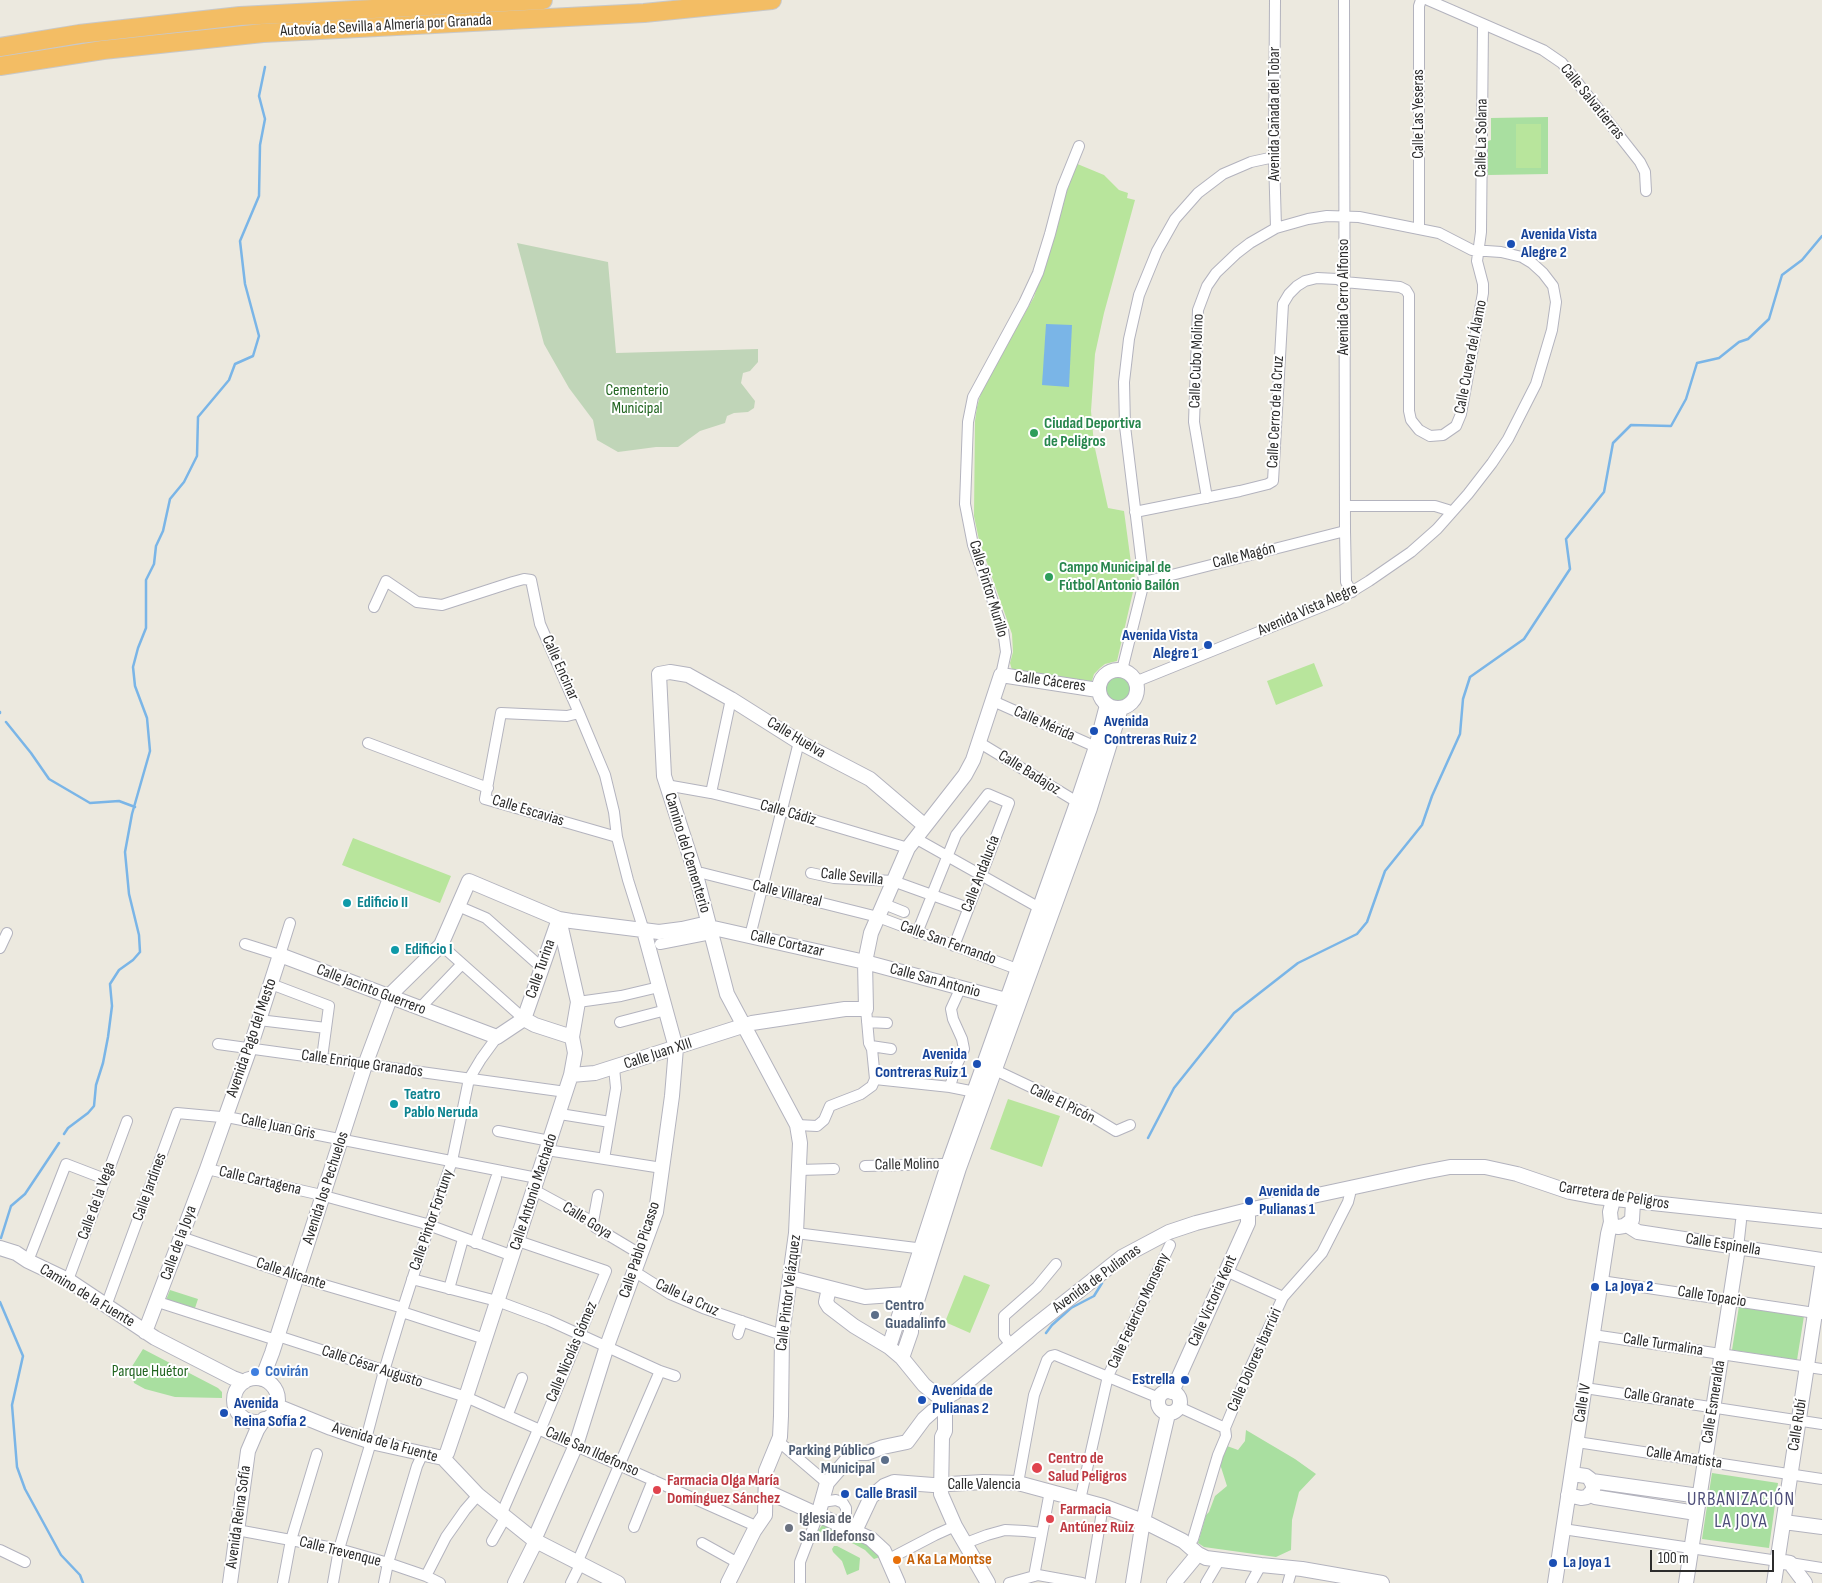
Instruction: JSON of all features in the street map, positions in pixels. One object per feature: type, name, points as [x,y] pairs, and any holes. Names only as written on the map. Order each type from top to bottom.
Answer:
[{"type":"highway","name":"Autovía de Sevilla a Almería por Granada","points":[[0,47],[79,34],[240,16],[542,0]]},
{"type":"highway","name":"Autovía de Sevilla a Almería por Granada","points":[[0,66],[103,50],[263,33],[644,13],[772,0]]},
{"type":"street","name":"Avenida Cañada del Tobar","points":[[1275,0],[1274,157],[1276,228]]},
{"type":"street","name":"Avenida Cerro Alfonso","points":[[1344,0],[1345,531],[1346,582],[1352,592]]},
{"type":"street","name":"Calle Las Yeseras","points":[[1420,229],[1419,6],[1421,0]]},
{"type":"street","name":"Calle Salvatierras","points":[[1428,0],[1543,50],[1562,63],[1640,162],[1645,172],[1646,191]]},
{"type":"street","name":"Calle La Solana","points":[[1478,251],[1481,232],[1483,24]]},
{"type":"street","name":"Calle Pintor Murillo","points":[[874,1078],[867,1015],[865,962],[871,933],[911,843],[973,760],[1001,675],[1006,652],[1003,630],[972,545],[965,504],[968,422],[973,397],[1024,303],[1038,273],[1062,188],[1079,146]]},
{"type":"street","points":[[1122,670],[1144,582],[1125,426],[1124,382],[1129,339],[1140,295],[1153,260],[1175,219],[1198,193],[1223,174],[1251,162],[1274,157]]},
{"type":"street","name":"Calle Cubo Molino","points":[[1207,498],[1194,422],[1198,310],[1207,286],[1222,268],[1250,243],[1276,228],[1308,219],[1328,216],[1344,216],[1439,233],[1472,250],[1478,251]]},
{"type":"street","name":"Calle Cueva del Álamo","points":[[1344,282],[1400,287],[1406,290],[1409,295],[1409,411],[1411,420],[1419,430],[1430,436],[1443,435],[1456,426],[1461,414],[1483,293],[1483,284],[1476,261],[1478,251]]},
{"type":"street","name":"Avenida Vista Alegre","points":[[1136,682],[1338,600],[1411,552],[1437,529],[1468,494],[1508,439],[1536,384],[1552,330],[1556,302],[1553,286],[1532,263],[1522,257],[1478,251]]},
{"type":"street","name":"Calle Cerro de la Cruz","points":[[1135,512],[1207,498],[1268,484],[1272,481],[1283,304],[1289,294],[1305,281],[1317,278],[1337,279],[1344,282]]},
{"type":"street","points":[[1345,506],[1435,506],[1448,510],[1451,513]]},
{"type":"street","name":"Calle Magón","points":[[1144,582],[1345,531]]},
{"type":"street","name":"Calle Encinar","points":[[374,607],[386,581],[417,602],[442,605],[513,582],[524,579],[531,580],[540,624],[604,775],[614,812],[617,837],[628,880],[644,931]]},
{"type":"street","points":[[1114,670],[1122,670],[1128,673],[1136,682],[1137,689],[1134,699],[1127,706],[1113,708],[1107,705],[1100,697],[1098,690],[1102,678],[1114,670]]},
{"type":"street","name":"Calle Huelva","points":[[659,674],[670,672],[688,675],[731,699],[798,742],[870,779],[924,825]]},
{"type":"street","name":"Camino del Cementerio","points":[[659,674],[666,785],[696,876],[727,994],[743,1026]]},
{"type":"street","name":"Calle Cáceres","points":[[1001,675],[1098,690]]},
{"type":"street","points":[[710,793],[731,699]]},
{"type":"street","name":"Calle Mérida","points":[[993,701],[1096,747]]},
{"type":"street","points":[[1083,805],[1107,705]]},
{"type":"street","points":[[902,1358],[911,1332],[911,1320],[926,1251],[954,1167],[1083,805],[1121,708]]},
{"type":"street","points":[[488,788],[501,713],[567,716],[579,713]]},
{"type":"street","points":[[750,936],[798,742]]},
{"type":"street","name":"Calle Escavias","points":[[368,743],[488,788],[485,799],[617,837]]},
{"type":"street","name":"Calle Badajoz","points":[[980,743],[1083,805]]},
{"type":"street","name":"Calle Cádiz","points":[[666,785],[710,793],[911,843],[947,856],[1045,912]]},
{"type":"street","name":"Calle Andalucía","points":[[947,856],[956,835],[988,794],[1009,803],[954,946]]},
{"type":"street","points":[[917,932],[947,856]]},
{"type":"street","name":"Calle Villareal","points":[[696,876],[702,873],[878,917]]},
{"type":"street","name":"Calle Sevilla","points":[[812,873],[834,878],[893,882],[968,908]]},
{"type":"street","points":[[390,997],[441,945],[470,881],[559,919],[659,932],[710,928]]},
{"type":"street","points":[[884,904],[904,912]]},
{"type":"street","points":[[458,906],[486,918],[541,967]]},
{"type":"street","points":[[980,1093],[995,1070],[1012,1002],[1017,969],[1045,912]]},
{"type":"street","name":"Calle San Fernando","points":[[878,917],[1017,969]]},
{"type":"street","name":"Calle Turina","points":[[524,1019],[559,919]]},
{"type":"street","name":"Calle Antonio Machado","points":[[443,1458],[447,1453],[466,1397],[535,1184],[560,1114],[571,1075],[575,1053],[572,1037],[578,1002],[559,919]]},
{"type":"street","name":"Avenida Pago del Mesto","points":[[212,1153],[250,1048],[290,923]]},
{"type":"street","points":[[660,944],[710,928]]},
{"type":"street","name":"Calle Cortazar","points":[[710,928],[865,962]]},
{"type":"street","name":"Calle Pablo Picasso","points":[[516,1583],[576,1445],[607,1346],[656,1212],[672,1096],[676,1048],[644,931]]},
{"type":"street","points":[[0,948],[7,933]]},
{"type":"street","name":"Calle Jacinto Guerrero","points":[[245,944],[280,955],[497,1037]]},
{"type":"street","points":[[441,945],[524,1019],[535,1025],[572,1037]]},
{"type":"street","name":"Calle San Antonio","points":[[865,962],[1012,1002]]},
{"type":"street","points":[[420,1008],[462,964]]},
{"type":"street","points":[[270,984],[329,1006],[322,1058]]},
{"type":"street","points":[[578,1002],[621,996],[659,987]]},
{"type":"street","points":[[950,1087],[955,1069],[964,1049],[951,1009],[961,987]]},
{"type":"street","name":"Avenida los Pechuelos","points":[[262,1379],[365,1065],[390,997]]},
{"type":"street","name":"Calle Juan XIII","points":[[571,1075],[595,1073],[614,1068],[752,1023],[845,1009],[867,1015]]},
{"type":"street","points":[[620,1022],[666,1010]]},
{"type":"street","points":[[867,1015],[887,1023]]},
{"type":"street","name":"Calle Pintor Fortuny","points":[[333,1583],[339,1549],[369,1440],[384,1371],[412,1279],[452,1161],[469,1079],[481,1058],[497,1037],[524,1019]]},
{"type":"street","points":[[259,1020],[326,1028]]},
{"type":"street","name":"Calle Pintor Velázquez","points":[[728,1583],[754,1531],[765,1515],[766,1471],[778,1441],[781,1416],[782,1335],[796,1233],[800,1143],[797,1125],[743,1026]]},
{"type":"street","name":"Calle Enrique Granados","points":[[218,1044],[566,1092]]},
{"type":"street","points":[[870,1046],[891,1049]]},
{"type":"street","points":[[604,1159],[616,1088],[614,1068]]},
{"type":"street","name":"Calle El Picón","points":[[995,1070],[1088,1114],[1116,1131],[1130,1125]]},
{"type":"street","points":[[797,1125],[817,1126],[824,1120],[830,1106],[861,1094],[872,1086],[874,1078],[950,1087],[980,1093]]},
{"type":"street","name":"Calle Jardines","points":[[106,1306],[177,1113],[224,1118]]},
{"type":"street","points":[[560,1114],[610,1122]]},
{"type":"street","name":"Calle Juan Gris","points":[[224,1118],[452,1161],[535,1184]]},
{"type":"street","name":"Calle de la Vega","points":[[68,1280],[127,1121]]},
{"type":"street","points":[[498,1131],[548,1146],[604,1159],[662,1168]]},
{"type":"street","name":"Calle de la Joya","points":[[145,1332],[158,1302],[212,1153]]},
{"type":"street","points":[[28,1261],[66,1164],[105,1179]]},
{"type":"street","name":"Calle Molino","points":[[865,1166],[943,1164],[954,1167]]},
{"type":"street","name":"Carretera de Peligros","points":[[1350,1188],[1450,1167],[1485,1168],[1518,1174],[1570,1192],[1613,1200],[1822,1221]]},
{"type":"street","name":"Calle Cartagena","points":[[207,1169],[323,1196],[423,1224],[512,1256]]},
{"type":"street","points":[[799,1170],[834,1169]]},
{"type":"street","points":[[474,1243],[496,1178]]},
{"type":"street","name":"Calle Goya","points":[[535,1184],[593,1222],[596,1227],[640,1254]]},
{"type":"street","name":"Avenida de Pulianas","points":[[827,1483],[834,1472],[853,1453],[867,1453],[883,1447],[907,1442],[924,1419],[1011,1345],[1122,1257],[1145,1244],[1169,1232],[1196,1223],[1350,1188]]},
{"type":"street","name":"Calle Dolores Ibarrúri","points":[[1193,1550],[1193,1538],[1218,1455],[1226,1436],[1225,1428],[1283,1297],[1322,1253],[1348,1202],[1350,1188]]},
{"type":"street","points":[[593,1222],[598,1195]]},
{"type":"street","points":[[1613,1200],[1610,1212],[1612,1222],[1620,1227],[1627,1225],[1632,1220],[1633,1202]]},
{"type":"street","name":"Calle Victoria Kent","points":[[1172,1392],[1248,1223],[1248,1210]]},
{"type":"street","name":"Calle IV","points":[[1556,1583],[1608,1234],[1612,1222]]},
{"type":"street","name":"Calle Esmeralda","points":[[1686,1583],[1741,1222]]},
{"type":"street","name":"Calle Espinella","points":[[1627,1225],[1638,1232],[1822,1260]]},
{"type":"street","points":[[796,1233],[926,1251]]},
{"type":"street","name":"Calle Alicante","points":[[181,1237],[484,1339]]},
{"type":"street","points":[[449,1289],[463,1238]]},
{"type":"street","name":"Calle Nicolás Gómez","points":[[503,1517],[606,1271],[518,1241]]},
{"type":"street","name":"Calle Federico Monseny","points":[[1080,1500],[1108,1376],[1170,1245]]},
{"type":"street","name":"Camino de la Fuente","points":[[0,1248],[16,1252],[28,1261],[68,1280],[145,1332],[244,1382]]},
{"type":"street","points":[[889,1347],[906,1294],[926,1251]]},
{"type":"street","name":"Camino de la Fuente","points":[[0,1257],[12,1261],[28,1261]]},
{"type":"street","points":[[1011,1345],[1004,1336],[1004,1316],[1037,1287],[1056,1264]]},
{"type":"street","name":"Calle Rubí","points":[[1780,1573],[1784,1517],[1807,1367],[1818,1314],[1822,1267]]},
{"type":"street","points":[[1226,1271],[1283,1297]]},
{"type":"street","name":"Calle La Cruz","points":[[633,1273],[640,1275],[670,1294],[703,1308],[782,1335]]},
{"type":"street","points":[[791,1278],[866,1297],[906,1294]]},
{"type":"street","points":[[412,1279],[497,1301],[580,1334],[675,1376]]},
{"type":"street","name":"Calle Topacio","points":[[1601,1281],[1818,1314]]},
{"type":"street","points":[[829,1288],[826,1302],[829,1307],[854,1326],[889,1347],[902,1358],[924,1385],[925,1391],[941,1404],[942,1494],[955,1526],[988,1583]]},
{"type":"street","name":"Calle César Augusto","points":[[158,1302],[466,1397]]},
{"type":"street","points":[[738,1334],[742,1321]]},
{"type":"street","name":"Camino de la Fuente","points":[[145,1332],[150,1344],[223,1384],[234,1394]]},
{"type":"street","name":"Calle Turmalina","points":[[1593,1334],[1822,1369]]},
{"type":"street","points":[[1018,1483],[1034,1395],[1047,1360],[1051,1356],[1055,1355],[1158,1398]]},
{"type":"street","points":[[572,1583],[578,1564],[660,1371]]},
{"type":"street","points":[[255,1378],[262,1379],[272,1384],[276,1391],[277,1406],[272,1414],[264,1419],[254,1421],[246,1419],[238,1412],[235,1406],[234,1394],[244,1382],[255,1378]]},
{"type":"street","points":[[508,1414],[522,1378]]},
{"type":"street","name":"Calle Granate","points":[[1585,1388],[1822,1424]]},
{"type":"street","points":[[1133,1583],[1143,1521],[1179,1398],[1172,1392],[1165,1392],[1158,1398]]},
{"type":"street","name":"Calle San Ildefonso","points":[[466,1397],[508,1414],[758,1527]]},
{"type":"street","points":[[1158,1398],[1160,1409],[1174,1410],[1225,1428]]},
{"type":"street","name":"Avenida de la Fuente","points":[[277,1406],[331,1428],[369,1440],[443,1458],[478,1495],[535,1541],[618,1583]]},
{"type":"street","name":"Avenida Reina Sofía","points":[[230,1583],[248,1451],[246,1419]]},
{"type":"street","name":"Avenida Reina Sofía","points":[[248,1451],[264,1419]]},
{"type":"street","points":[[778,1441],[827,1483],[820,1509],[800,1562],[800,1583]]},
{"type":"street","name":"Calle Amatista","points":[[1576,1442],[1822,1479]]},
{"type":"street","points":[[384,1583],[388,1563],[417,1466],[423,1453]]},
{"type":"street","points":[[283,1583],[291,1540],[317,1454]]},
{"type":"street","points":[[1572,1474],[1586,1476],[1595,1497],[1696,1512]]},
{"type":"street","points":[[634,1527],[653,1480]]},
{"type":"street","name":"Calle Valencia","points":[[849,1528],[871,1497],[884,1486],[900,1482],[941,1485],[983,1482],[1018,1483],[1103,1506],[1143,1521],[1193,1550],[1219,1560],[1330,1573],[1382,1583]]},
{"type":"street","points":[[1568,1495],[1581,1498],[1591,1488],[1699,1496]]},
{"type":"street","points":[[766,1491],[820,1509],[878,1544],[889,1559],[898,1583]]},
{"type":"street","points":[[1034,1576],[1050,1491]]},
{"type":"street","points":[[426,1576],[446,1538],[478,1495]]},
{"type":"street","points":[[820,1509],[836,1500],[843,1503],[846,1508],[849,1528]]},
{"type":"street","points":[[1090,1583],[1103,1506]]},
{"type":"street","points":[[492,1541],[503,1517]]},
{"type":"street","points":[[1784,1517],[1822,1519]]},
{"type":"street","points":[[1784,1517],[1822,1527]]},
{"type":"street","points":[[889,1559],[955,1526]]},
{"type":"street","points":[[1564,1529],[1691,1548],[1780,1573],[1805,1583]]},
{"type":"street","name":"Calle Trevenque","points":[[237,1530],[339,1549],[388,1563],[426,1576],[440,1583]]},
{"type":"street","points":[[966,1543],[1006,1530],[1042,1533]]},
{"type":"street","points":[[702,1543],[738,1564]]},
{"type":"street","points":[[0,1550],[25,1562]]},
{"type":"street","points":[[1174,1583],[1193,1550]]},
{"type":"street","points":[[1206,1583],[1219,1560]]},
{"type":"street","points":[[1251,1583],[1261,1565]]},
{"type":"street","points":[[1780,1573],[1822,1568]]},
{"type":"street","points":[[1288,1583],[1292,1569]]},
{"type":"street","points":[[1009,1583],[1038,1575],[1082,1583]]},
{"type":"green space","points":[[1548,117],[1548,174],[1488,175],[1488,141],[1491,140],[1491,118]]},
{"type":"green space","points":[[1516,124],[1541,124],[1541,168],[1516,168]]},
{"type":"green space","name":"Ciudad Deportiva de Peligros","points":[[1075,163],[1104,175],[1119,190],[1128,193],[1127,198],[1135,200],[1104,313],[1095,354],[1091,411],[1094,444],[1108,508],[1124,511],[1131,563],[1134,563],[1135,583],[1117,661],[1105,664],[1100,668],[1094,674],[1091,684],[1012,670],[1010,663],[1013,652],[1012,634],[979,540],[974,516],[975,421],[982,389],[1034,297]]},
{"type":"green space","name":"Cementerio Municipal","points":[[517,243],[608,262],[616,353],[758,349],[758,362],[750,371],[743,373],[741,383],[755,401],[754,408],[748,412],[734,413],[727,416],[725,423],[700,431],[678,447],[656,447],[618,452],[597,440],[593,420],[569,388],[544,344]]},
{"type":"green space","points":[[1314,663],[1323,686],[1276,705],[1267,681]]},
{"type":"green space","points":[[1118,676],[1127,680],[1131,689],[1127,698],[1118,702],[1109,698],[1105,689],[1109,680]]},
{"type":"green space","points":[[353,838],[451,876],[440,903],[342,865]]},
{"type":"green space","points":[[1008,1099],[1060,1116],[1042,1167],[990,1149]]},
{"type":"green space","points":[[964,1275],[990,1285],[970,1333],[945,1322]]},
{"type":"green space","points":[[170,1290],[198,1299],[195,1308],[166,1300]]},
{"type":"green space","points":[[1739,1306],[1804,1316],[1797,1360],[1732,1350]]},
{"type":"green space","name":"Parque Huétor","points":[[143,1349],[218,1388],[222,1392],[222,1398],[175,1397],[145,1389],[134,1383],[131,1368]]},
{"type":"green space","points":[[1246,1430],[1295,1459],[1316,1474],[1299,1492],[1292,1520],[1291,1550],[1276,1557],[1204,1547],[1198,1543],[1206,1515],[1215,1496],[1227,1486],[1220,1464],[1227,1446],[1238,1450],[1245,1441]]},
{"type":"green space","points":[[1712,1473],[1778,1483],[1769,1548],[1702,1539]]},
{"type":"green space","points":[[823,1524],[863,1539],[883,1556],[874,1559],[865,1550],[854,1544],[818,1531]]},
{"type":"green space","points":[[834,1546],[860,1558],[859,1570],[847,1575],[842,1561],[833,1552]]},
{"type":"water","points":[[1046,324],[1072,325],[1069,387],[1042,385]]},
{"type":"waterway","points":[[64,1134],[68,1128],[94,1106],[96,1085],[108,1037],[112,1006],[110,984],[119,970],[133,960],[140,952],[139,935],[129,894],[125,852],[132,814],[150,751],[147,718],[135,686],[133,667],[146,628],[146,580],[154,564],[156,546],[163,531],[170,499],[184,482],[197,456],[198,417],[229,380],[235,364],[253,356],[259,336],[245,284],[240,241],[259,196],[260,145],[265,119],[259,96],[265,67]]},
{"type":"waterway","points":[[1148,1138],[1174,1088],[1234,1013],[1298,963],[1357,934],[1367,922],[1385,871],[1422,825],[1432,796],[1460,734],[1463,699],[1470,677],[1524,639],[1570,569],[1566,539],[1604,492],[1613,443],[1631,425],[1671,426],[1686,399],[1697,363],[1719,358],[1739,342],[1748,339],[1769,319],[1782,275],[1802,260],[1822,236]]},
{"type":"waterway","points":[[6,722],[49,779],[90,803],[119,801],[135,807]]},
{"type":"waterway","points":[[1,1238],[11,1206],[25,1194],[59,1143]]},
{"type":"waterway","points":[[1046,1333],[1071,1308],[1094,1296],[1102,1283]]},
{"type":"waterway","points":[[0,1302],[23,1356],[12,1405],[17,1467],[25,1489],[61,1555],[80,1575],[83,1583]]},
{"type":"place","name":"Avenida Vista Alegre 2","points":[[1511,244]]},
{"type":"place","name":"Ciudad Deportiva de Peligros","points":[[1034,433]]},
{"type":"place","name":"Campo Municipal de Fútbol Antonio Bailón","points":[[1049,577]]},
{"type":"place","name":"Avenida Vista Alegre 1","points":[[1208,645]]},
{"type":"place","name":"Avenida Contreras Ruiz 2","points":[[1094,731]]},
{"type":"place","name":"Edificio II","points":[[347,903]]},
{"type":"place","name":"Edificio I","points":[[395,950]]},
{"type":"place","name":"Avenida Contreras Ruiz 1","points":[[977,1064]]},
{"type":"place","name":"Teatro Pablo Neruda","points":[[394,1104]]},
{"type":"place","name":"Avenida de Pulianas 1","points":[[1249,1201]]},
{"type":"place","name":"La Joya 2","points":[[1595,1287]]},
{"type":"place","name":"Centro Guadalinfo","points":[[875,1315]]},
{"type":"place","name":"Covirán","points":[[255,1372]]},
{"type":"place","name":"Estrella","points":[[1185,1380]]},
{"type":"place","name":"Avenida de Pulianas 2","points":[[922,1400]]},
{"type":"place","name":"Avenida Reina Sofía 2","points":[[224,1413]]},
{"type":"place","name":"Parking Público Municipal","points":[[885,1460]]},
{"type":"place","name":"Centro de Salud Peligros","points":[[1037,1468]]},
{"type":"place","name":"Farmacia Olga María Domínguez Sánchez","points":[[657,1490]]},
{"type":"place","name":"Calle Brasil","points":[[845,1494]]},
{"type":"place","name":"Farmacia Antúnez Ruiz","points":[[1050,1519]]},
{"type":"place","name":"Iglesia de San Ildefonso","points":[[789,1528]]},
{"type":"place","name":"A Ka La Montse","points":[[897,1560]]},
{"type":"place","name":"La Joya 1","points":[[1553,1563]]},
{"type":"district","name":"URBANIZACIÓN LA JOYA","points":[[1741,1511]]}]
